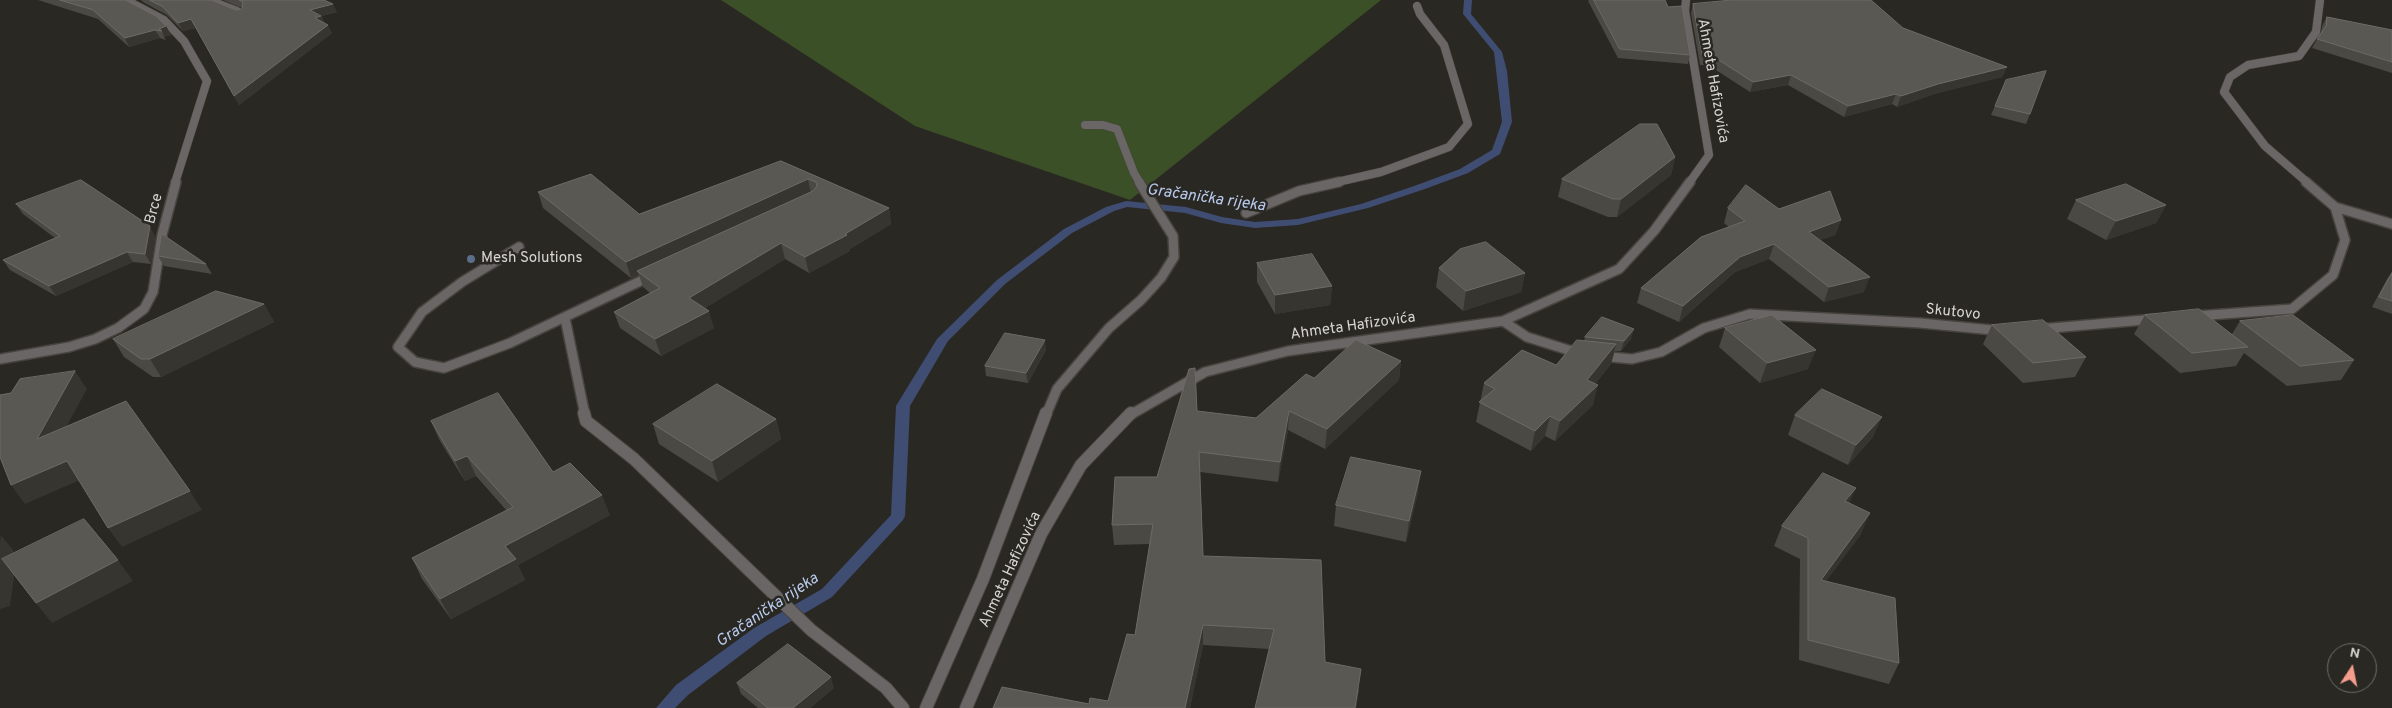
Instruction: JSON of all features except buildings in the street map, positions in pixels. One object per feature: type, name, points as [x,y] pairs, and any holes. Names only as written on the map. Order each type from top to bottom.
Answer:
[{"type":"street","name":"Brce","points":[[0,359],[28,352],[69,347],[106,335],[135,316],[151,300],[163,229],[207,81],[184,41],[171,27],[164,20],[126,0]]},
{"type":"street","points":[[209,0],[242,13]]},
{"type":"street","name":"Ahmeta Hafizovića","points":[[966,708],[1041,534],[1081,464],[1132,411],[1205,372],[1288,351],[1503,321],[1619,268],[1654,231],[1709,155],[1685,11],[1686,0]]},
{"type":"street","points":[[2320,0],[2316,32],[2298,56],[2248,65],[2230,77],[2224,92],[2266,146],[2335,207],[2392,224]]},
{"type":"street","points":[[1246,214],[1299,191],[1381,172],[1449,147],[1468,124],[1444,45],[1420,14],[1417,6]]},
{"type":"street","name":"Ahmeta Hafizovića","points":[[926,708],[983,579],[1040,427],[1057,389],[1109,328],[1141,300],[1160,278],[1174,257],[1173,236],[1134,173],[1118,129],[1103,125],[1085,125]]},
{"type":"street","points":[[2187,316],[2292,309],[2333,275],[2345,240],[2335,207]]},
{"type":"street","points":[[519,247],[462,282],[422,312],[398,347],[415,362],[444,368],[474,358],[565,318],[661,271]]},
{"type":"street","name":"Skutovo","points":[[1503,321],[1527,337],[1577,354],[1632,359],[1661,352],[1704,328],[1750,314],[1920,323],[2009,331]]},
{"type":"street","points":[[565,318],[586,421],[634,459],[773,595],[811,630],[886,688],[903,708]]},
{"type":"street","points":[[2028,330],[2168,318]]},
{"type":"green space","points":[[721,0],[1381,0],[1130,200],[915,126]]},
{"type":"waterway","name":"Gračanička rijeka","points":[[664,708],[682,690],[760,632],[827,593],[898,516],[903,406],[943,339],[1001,282],[1068,231],[1110,209],[1126,204],[1186,210],[1221,220],[1255,225],[1298,222],[1364,206],[1421,187],[1464,171],[1496,152],[1507,122],[1502,71],[1498,52],[1467,14],[1468,0]]},
{"type":"place","name":"Mesh Solutions","points":[[471,259]]}]
